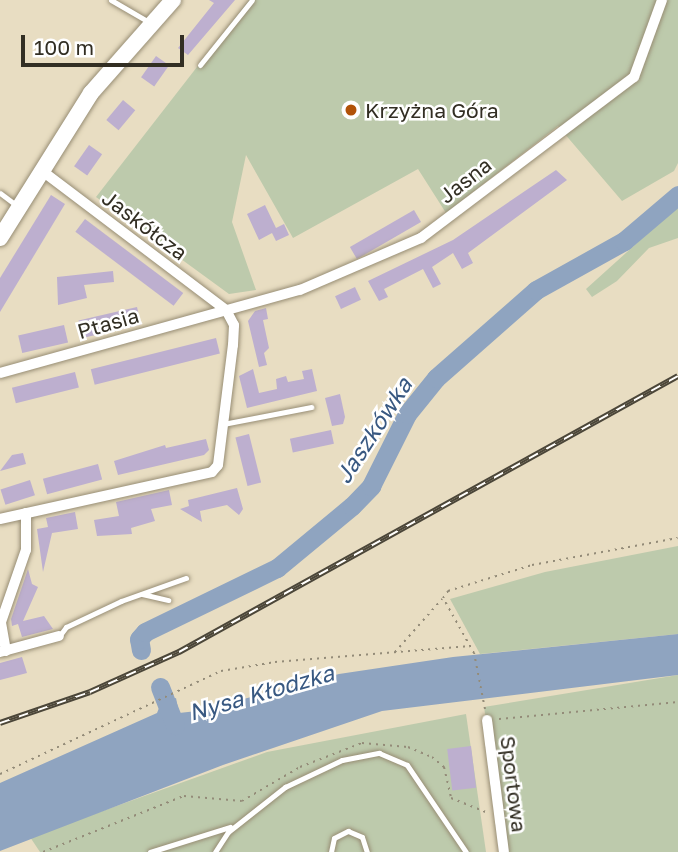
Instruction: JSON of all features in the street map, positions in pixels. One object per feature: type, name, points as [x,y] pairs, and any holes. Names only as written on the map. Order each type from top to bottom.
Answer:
[{"type":"main road","points":[[0,238],[91,93],[173,0]]},
{"type":"street","name":"Jasna","points":[[226,310],[300,290],[422,238],[634,77],[662,0]]},
{"type":"street","name":"Jaskółcza","points":[[41,170],[226,310]]},
{"type":"street","name":"Ptasia","points":[[0,373],[226,310]]},
{"type":"street","points":[[0,519],[212,472],[218,465],[234,325],[226,310]]},
{"type":"street","points":[[26,513],[26,551],[1,622],[3,652],[59,636]]},
{"type":"street","name":"Sportowa","points":[[489,720],[504,852]]},
{"type":"lane","points":[[114,0],[152,24]]},
{"type":"lane","points":[[200,65],[252,0]]},
{"type":"lane","points":[[0,193],[19,207]]},
{"type":"lane","points":[[223,424],[311,407]]},
{"type":"lane","points":[[59,636],[79,621],[139,594],[186,578]]},
{"type":"lane","points":[[139,594],[168,600]]},
{"type":"lane","points":[[215,852],[233,827],[285,787],[313,772],[379,753],[407,765],[466,852]]},
{"type":"lane","points":[[150,852],[233,827]]},
{"type":"lane","points":[[331,852],[334,838],[348,831],[362,837],[367,852]]},
{"type":"path","points":[[395,652],[448,591],[510,570],[678,538]]},
{"type":"path","points":[[443,598],[474,653],[484,707]]},
{"type":"path","points":[[0,774],[221,671],[248,666],[471,647]]},
{"type":"path","points":[[489,720],[678,702]]},
{"type":"green space","points":[[249,0],[678,0],[678,163],[674,171],[622,201],[558,126],[446,213],[418,169],[293,238],[246,155],[232,222],[256,290],[229,294],[96,197]]},
{"type":"green space","points":[[678,206],[678,238],[649,248],[617,281],[592,297],[586,289]]},
{"type":"green space","points":[[678,546],[678,634],[480,654],[450,599],[545,572]]},
{"type":"green space","points":[[678,675],[678,852],[507,852],[484,707]]},
{"type":"green space","points":[[466,714],[486,852],[40,852],[30,837],[267,752]]},
{"type":"water","points":[[678,634],[678,675],[382,711],[223,765],[0,851],[0,783],[157,713],[161,703],[176,698],[179,713],[197,711],[339,674],[453,657]]},
{"type":"building","points":[[209,0],[235,0],[188,55],[178,48],[214,3]]},
{"type":"building","points":[[156,56],[169,65],[154,86],[141,77]]},
{"type":"building","points":[[123,100],[135,110],[119,130],[106,120]]},
{"type":"building","points":[[89,145],[102,154],[87,175],[74,166]]},
{"type":"building","points":[[556,170],[567,180],[468,253],[473,263],[462,269],[453,253],[432,267],[441,284],[433,288],[423,269],[384,289],[388,297],[379,301],[368,281],[453,240]]},
{"type":"building","points":[[51,195],[65,204],[0,312],[0,278]]},
{"type":"building","points":[[265,205],[276,228],[284,224],[289,235],[276,241],[272,233],[259,240],[247,214]]},
{"type":"building","points":[[414,210],[421,222],[357,259],[350,247]]},
{"type":"building","points":[[85,219],[183,293],[174,306],[75,232]]},
{"type":"building","points":[[113,271],[114,282],[84,285],[87,298],[58,305],[57,277]]},
{"type":"building","points":[[355,287],[361,300],[341,309],[335,296]]},
{"type":"building","points":[[137,307],[141,325],[83,338],[79,320]]},
{"type":"building","points":[[266,308],[268,319],[263,320],[269,348],[264,353],[267,365],[259,367],[248,321],[255,311]]},
{"type":"building","points":[[64,325],[68,343],[22,353],[18,336]]},
{"type":"building","points":[[216,338],[220,354],[95,385],[91,369]]},
{"type":"building","points":[[253,369],[259,393],[277,389],[276,379],[286,376],[288,382],[304,379],[302,371],[312,369],[317,391],[247,408],[239,376]]},
{"type":"building","points":[[75,372],[79,388],[16,403],[12,388]]},
{"type":"building","points":[[340,394],[345,417],[343,424],[332,426],[325,398]]},
{"type":"building","points":[[331,430],[334,444],[293,452],[290,439]]},
{"type":"building","points":[[249,434],[261,483],[248,486],[235,437]]},
{"type":"building","points":[[206,439],[209,450],[204,455],[118,475],[114,461],[165,445],[166,448]]},
{"type":"building","points":[[23,453],[26,464],[0,471],[12,455]]},
{"type":"building","points":[[98,464],[102,479],[47,494],[43,479]]},
{"type":"building","points":[[30,480],[35,495],[5,505],[1,490]]},
{"type":"building","points":[[237,488],[243,509],[239,515],[227,505],[200,511],[202,522],[180,509],[189,506],[188,500]]},
{"type":"building","points":[[169,490],[172,505],[151,509],[155,521],[131,528],[132,534],[97,536],[94,520],[119,516],[116,502]]},
{"type":"building","points":[[75,512],[78,529],[52,533],[43,572],[37,529],[48,527],[46,518]]},
{"type":"building","points":[[28,569],[32,584],[38,587],[23,621],[44,616],[53,629],[22,637],[18,624],[12,626],[11,619]]},
{"type":"building","points":[[22,657],[27,673],[0,680],[0,663]]},
{"type":"building","points":[[471,746],[476,788],[452,791],[447,749]]},
{"type":"waterway","name":"Jaszkówka","points":[[141,650],[139,639],[145,632],[277,568],[352,506],[371,486],[407,414],[436,378],[536,290],[624,241],[678,195]]},
{"type":"waterway","name":"Jaszkówka","points":[[160,687],[175,725]]},
{"type":"railway","points":[[0,723],[90,692],[179,652],[678,376]]},
{"type":"place","name":"Krzyżna Góra","points":[[351,110]]},
{"type":"water label","name":"Nysa Kłodzka","points":[[261,692]]}]
